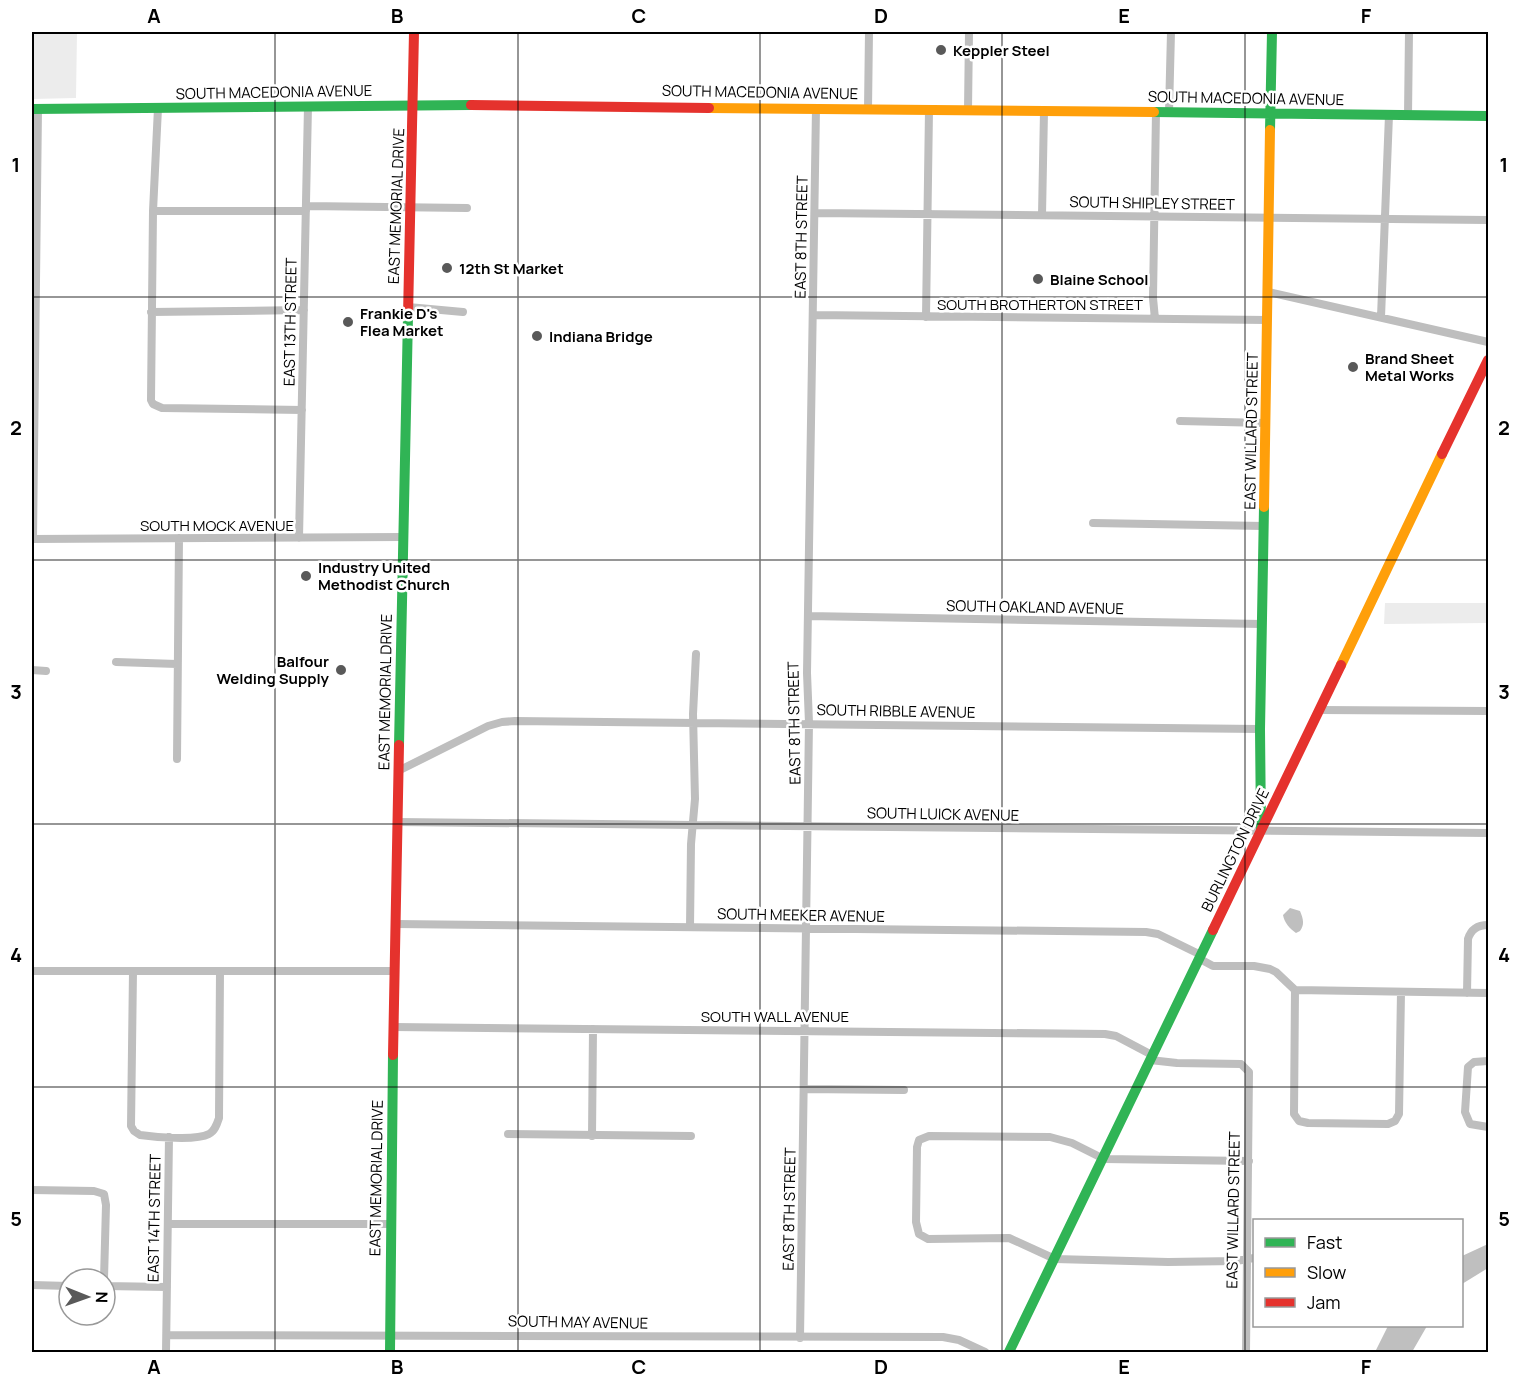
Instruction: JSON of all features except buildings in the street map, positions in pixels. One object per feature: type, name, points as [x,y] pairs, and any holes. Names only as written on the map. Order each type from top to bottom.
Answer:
[{"type":"street","name":"EAST MEMORIAL DRIVE","points":[[390,1353],[394,971],[414,32]]},
{"type":"street","points":[[868,109],[869,32]]},
{"type":"street","points":[[968,110],[969,32]]},
{"type":"street","points":[[1169,112],[1171,32]]},
{"type":"street","name":"EAST WILLARD STREET","points":[[1261,831],[1260,729],[1272,32]]},
{"type":"street","points":[[1408,115],[1409,32]]},
{"type":"street","name":"SOUTH MACEDONIA AVENUE","points":[[35,109],[414,105],[1488,116]]},
{"type":"street","name":"EAST 13TH STREET","points":[[299,538],[308,106]]},
{"type":"street","points":[[158,108],[151,312],[150,396],[153,404],[162,408],[302,410]]},
{"type":"street","name":"EAST 8TH STREET","points":[[800,1338],[816,108]]},
{"type":"street","points":[[32,539],[35,109]]},
{"type":"street","points":[[926,317],[929,110]]},
{"type":"street","points":[[1042,215],[1044,111]]},
{"type":"street","points":[[1155,319],[1153,298],[1156,112]]},
{"type":"street","points":[[1381,317],[1389,115]]},
{"type":"street","points":[[153,211],[467,208]]},
{"type":"street","name":"SOUTH SHIPLEY STREET","points":[[815,213],[1488,220]]},
{"type":"street","points":[[1268,292],[1488,342]]},
{"type":"street","points":[[408,307],[464,312]]},
{"type":"street","points":[[151,312],[304,310]]},
{"type":"street","name":"SOUTH BROTHERTON STREET","points":[[813,315],[1267,320]]},
{"type":"street","name":"BURLINGTON DRIVE","points":[[1009,1353],[1488,360]]},
{"type":"street","points":[[1180,421],[1266,423]]},
{"type":"street","points":[[1093,523],[1264,526]]},
{"type":"street","name":"SOUTH MOCK AVENUE","points":[[32,539],[403,537]]},
{"type":"street","points":[[177,759],[179,538]]},
{"type":"street","name":"SOUTH OAKLAND AVENUE","points":[[808,616],[1262,624]]},
{"type":"street","points":[[690,927],[696,654]]},
{"type":"street","points":[[116,662],[177,664]]},
{"type":"street","points":[[32,670],[46,671]]},
{"type":"street","points":[[1320,710],[1488,711]]},
{"type":"street","name":"SOUTH RIBBLE AVENUE","points":[[398,771],[488,726],[502,722],[809,723],[1260,729]]},
{"type":"street","name":"SOUTH LUICK AVENUE","points":[[397,822],[1488,833]]},
{"type":"street","name":"SOUTH MEEKER AVENUE","points":[[395,924],[1153,932],[1201,957],[1213,966],[1254,966],[1270,969],[1295,990]]},
{"type":"street","points":[[1467,993],[1468,939],[1470,933],[1479,926],[1488,925]]},
{"type":"street","points":[[32,971],[394,971]]},
{"type":"street","name":"EAST 14TH STREET","points":[[133,971],[130,1120],[132,1129],[140,1135],[169,1137],[166,1353]]},
{"type":"street","points":[[169,1137],[210,1134],[219,1118],[220,971]]},
{"type":"street","points":[[1401,992],[1398,1118],[1388,1124],[1299,1121],[1294,1114],[1295,990],[1488,993]]},
{"type":"street","name":"SOUTH WALL AVENUE","points":[[393,1027],[805,1029],[1105,1034],[1116,1036],[1151,1058],[1177,1063],[1241,1064],[1246,1068]]},
{"type":"street","points":[[592,1136],[593,1029]]},
{"type":"street","points":[[1488,1061],[1474,1062],[1468,1067],[1465,1112],[1470,1124],[1488,1127]]},
{"type":"street","name":"EAST WILLARD STREET","points":[[1246,1068],[1249,1076],[1251,1259],[1246,1353]]},
{"type":"street","points":[[804,1089],[904,1090]]},
{"type":"street","points":[[508,1134],[691,1136]]},
{"type":"street","points":[[1249,1161],[1104,1159],[1072,1143],[1038,1136],[929,1136],[920,1139],[917,1147],[916,1222],[921,1236],[928,1239],[1009,1238],[1055,1259],[1168,1262],[1251,1259]]},
{"type":"street","points":[[32,1190],[94,1191],[104,1194],[106,1205],[104,1267]]},
{"type":"street","points":[[168,1224],[390,1224]]},
{"type":"street","points":[[32,1285],[57,1286]]},
{"type":"street","points":[[117,1286],[167,1287]]},
{"type":"street","name":"SOUTH MAY AVENUE","points":[[167,1335],[943,1337],[959,1340],[985,1353]]},
{"type":"shaded area","points":[[32,32],[77,32],[76,98],[32,99]]},
{"type":"shaded area","points":[[1385,603],[1488,603],[1488,623],[1384,624]]},
{"type":"shaded area","points":[[1290,908],[1300,911],[1303,919],[1302,928],[1296,933],[1288,925],[1283,915]]},
{"type":"shaded area","points":[[1488,1244],[1488,1268],[1463,1283],[1463,1256]]},
{"type":"shaded area","points":[[1388,1327],[1426,1327],[1412,1352],[1375,1352]]},
{"type":"traffic: fast","points":[[1270,130],[1272,32]]},
{"type":"traffic: fast","points":[[32,109],[471,105]]},
{"type":"traffic: fast","points":[[1154,112],[1488,116]]},
{"type":"traffic: fast","points":[[399,745],[408,316]]},
{"type":"traffic: fast","points":[[1261,829],[1260,729],[1264,507]]},
{"type":"traffic: fast","points":[[1009,1352],[1213,930]]},
{"type":"traffic: fast","points":[[390,1352],[393,1055]]},
{"type":"traffic: slow","points":[[709,108],[1154,112]]},
{"type":"traffic: slow","points":[[1264,507],[1270,130]]},
{"type":"traffic: slow","points":[[1341,665],[1442,454]]},
{"type":"traffic: jam","points":[[408,316],[414,32]]},
{"type":"traffic: jam","points":[[471,105],[709,108]]},
{"type":"traffic: jam","points":[[1442,454],[1488,360]]},
{"type":"traffic: jam","points":[[1213,930],[1341,665]]},
{"type":"traffic: jam","points":[[393,1055],[399,745]]},
{"type":"place","name":"Keppler Steel","points":[[941,50]]},
{"type":"place","name":"12th St Market","points":[[447,268]]},
{"type":"place","name":"Blaine School","points":[[1038,279]]},
{"type":"place","name":"Frankie D's Flea Market","points":[[348,322]]},
{"type":"place","name":"Indiana Bridge","points":[[537,336]]},
{"type":"place","name":"Brand Sheet Metal Works","points":[[1353,367]]},
{"type":"place","name":"Industry United Methodist Church","points":[[306,576]]},
{"type":"place","name":"Balfour Welding Supply","points":[[341,670]]}]
